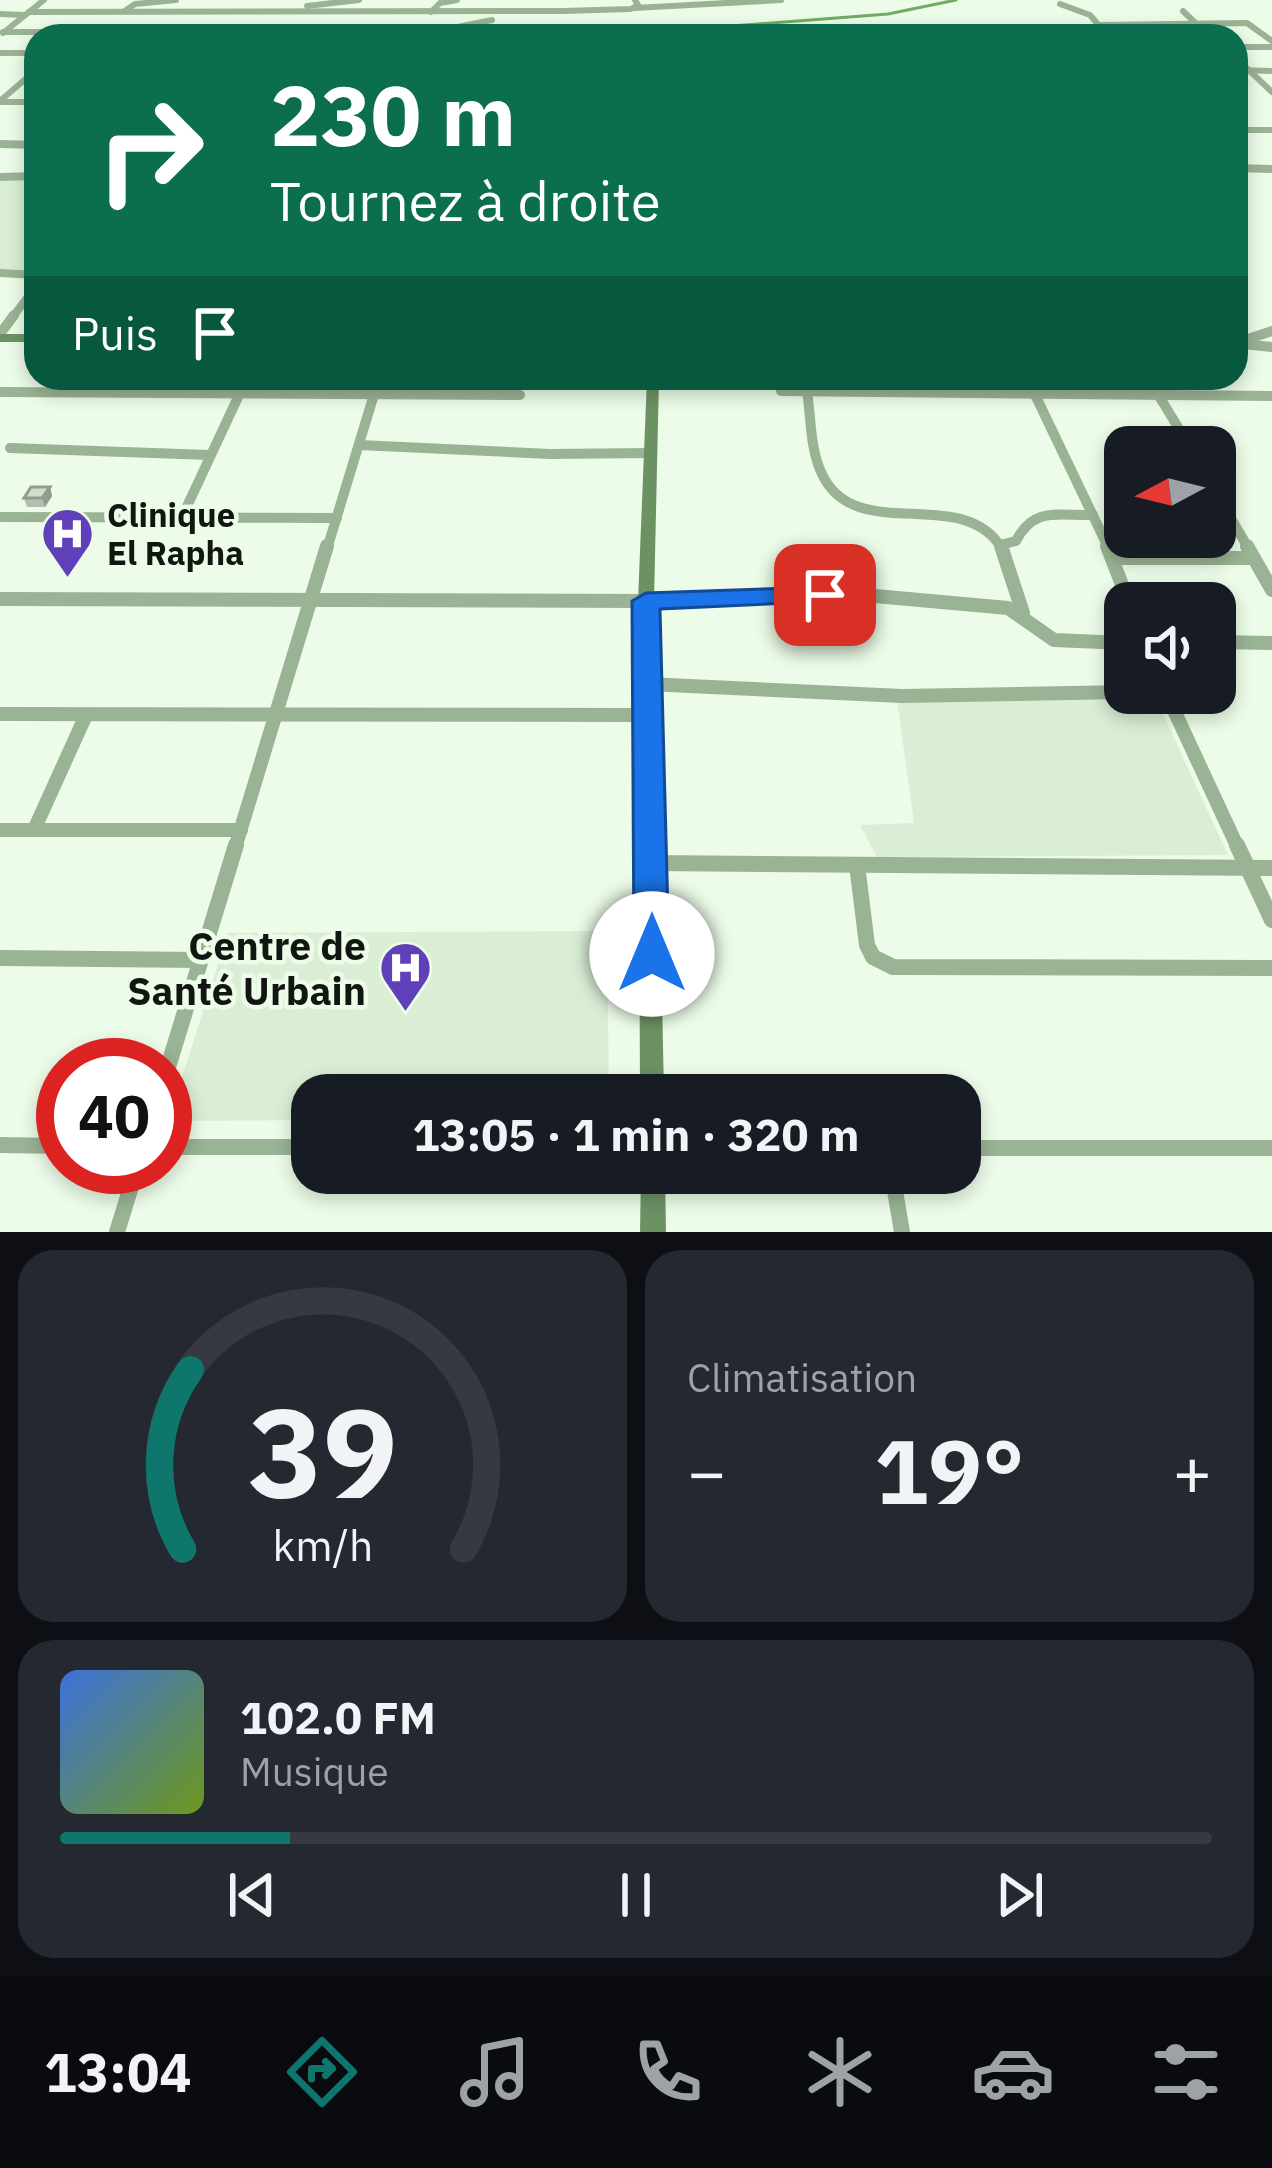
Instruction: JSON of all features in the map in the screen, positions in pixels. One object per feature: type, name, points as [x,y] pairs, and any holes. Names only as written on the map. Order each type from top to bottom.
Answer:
[{"type":"street","points":[[2,34],[44,0]]},
{"type":"street","points":[[120,12],[137,4],[176,0]]},
{"type":"street","points":[[219,0],[237,12]]},
{"type":"street","points":[[247,24],[266,0]]},
{"type":"street","points":[[279,24],[289,12],[359,0]]},
{"type":"street","points":[[431,12],[437,4],[457,0]]},
{"type":"street","points":[[636,4],[649,0]]},
{"type":"street","points":[[669,5],[690,0]]},
{"type":"street","points":[[0,14],[431,12],[493,16],[636,4],[781,0]]},
{"type":"street","points":[[1060,4],[1090,15],[1097,24]]},
{"type":"street","points":[[1184,11],[1197,23]]},
{"type":"street","points":[[460,24],[493,16]]},
{"type":"street","points":[[490,24],[493,16]]},
{"type":"street","points":[[1148,24],[1247,23],[1272,44]]},
{"type":"street","points":[[1249,70],[1272,70]]},
{"type":"street","points":[[1249,70],[1271,91]]},
{"type":"street","points":[[0,102],[24,81]]},
{"type":"street","points":[[0,336],[24,303]]},
{"type":"street","points":[[0,392],[279,390]]},
{"type":"street","points":[[177,1038],[375,390]]},
{"type":"street","points":[[448,390],[520,395]]},
{"type":"street","points":[[652,1074],[646,601],[653,390]]},
{"type":"street","points":[[1034,390],[1104,539]]},
{"type":"street","points":[[1157,390],[1178,426]]},
{"type":"street","points":[[781,391],[1272,396]]},
{"type":"street","points":[[182,518],[240,392]]},
{"type":"street","points":[[807,392],[822,477],[833,493],[862,507],[970,522],[989,530],[1000,545],[1030,626],[1049,639],[1104,642]]},
{"type":"street","points":[[358,445],[550,454],[651,453]]},
{"type":"street","points":[[10,448],[210,455]]},
{"type":"street","points":[[1000,545],[1016,541],[1026,522],[1039,517],[1093,515]]},
{"type":"street","points":[[0,517],[337,518]]},
{"type":"street","points":[[1236,528],[1272,590]]},
{"type":"street","points":[[1113,558],[1122,582]]},
{"type":"street","points":[[1236,558],[1253,558]]},
{"type":"street","points":[[0,599],[646,601],[902,595],[1023,614]]},
{"type":"street","points":[[1236,642],[1272,643]]},
{"type":"street","points":[[646,684],[902,696],[1104,692]]},
{"type":"street","points":[[0,714],[647,716]]},
{"type":"street","points":[[1175,714],[1272,920]]},
{"type":"street","points":[[34,830],[86,715]]},
{"type":"street","points":[[0,830],[241,830]]},
{"type":"street","points":[[651,862],[1272,868]]},
{"type":"street","points":[[857,865],[867,945],[873,957],[892,967],[1272,968]]},
{"type":"street","points":[[0,958],[201,960]]},
{"type":"street","points":[[0,1145],[36,1146]]},
{"type":"street","points":[[192,1147],[291,1148]]},
{"type":"street","points":[[981,1148],[1272,1148]]},
{"type":"street","points":[[117,1232],[129,1194]]},
{"type":"street","points":[[653,1194],[653,1232]]},
{"type":"street","points":[[896,1194],[902,1232]]},
{"type":"shaded area","points":[[0,180],[24,180],[24,271],[0,271]]},
{"type":"shaded area","points":[[1104,699],[1104,714],[1163,714],[1228,855],[877,857],[860,825],[914,823],[897,700]]},
{"type":"shaded area","name":"Centre de Santé Urbain","points":[[607,931],[609,1074],[291,1074],[291,1120],[192,1121],[192,1046],[228,933]]},
{"type":"building","points":[[31,487],[50,487],[42,498],[24,498]]},
{"type":"waterway","points":[[757,24],[888,14],[956,0]]},
{"type":"place","name":"Clinique El Rapha","points":[[68,580]]},
{"type":"place","name":"Centre de Santé Urbain","points":[[405,1014]]},
{"type":"route","points":[[652,954],[646,601],[825,595]]}]
